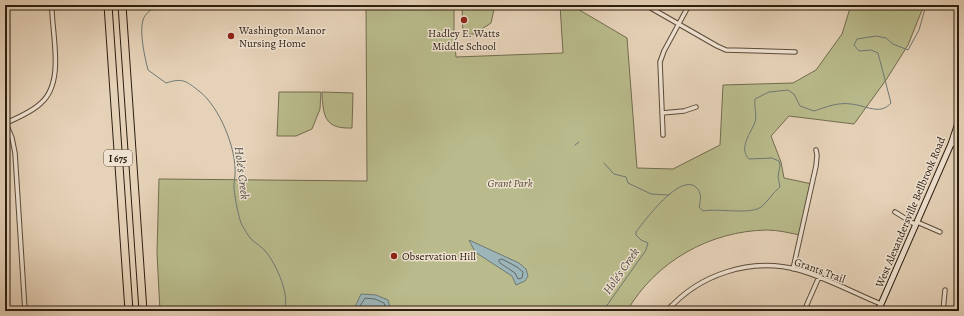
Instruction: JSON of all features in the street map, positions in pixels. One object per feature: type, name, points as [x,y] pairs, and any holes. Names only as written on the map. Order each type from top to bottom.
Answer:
[{"type":"highway","name":"I 675","points":[[108,5],[129,311]]},
{"type":"highway","name":"I 675","points":[[122,5],[143,311]]},
{"type":"main road","name":"West Alexandersville Bellbrook Road","points":[[878,311],[951,144],[959,120]]},
{"type":"street","points":[[663,135],[660,62],[670,39],[689,5]]},
{"type":"street","points":[[649,7],[678,25],[726,50],[795,52]]},
{"type":"street","points":[[25,311],[15,153],[6,122],[39,105],[51,90],[55,69],[52,11]]},
{"type":"street","points":[[662,113],[684,111],[696,107]]},
{"type":"street","points":[[951,144],[959,145]]},
{"type":"street","points":[[793,269],[816,166],[816,150]]},
{"type":"street","points":[[895,212],[940,232]]},
{"type":"street","name":"Grants Trail","points":[[667,311],[671,306],[698,285],[725,272],[761,266],[793,269],[819,277],[881,304]]},
{"type":"street","points":[[804,311],[819,277]]},
{"type":"street","points":[[943,311],[945,290]]},
{"type":"street","points":[[671,306],[676,311]]},
{"type":"green space","name":"Grant Park","points":[[366,5],[454,5],[456,57],[563,53],[560,5],[571,5],[627,38],[637,168],[673,169],[720,145],[723,85],[793,83],[816,70],[842,34],[851,5],[924,5],[908,45],[886,80],[854,124],[789,116],[771,136],[781,162],[784,178],[812,184],[800,235],[767,230],[725,236],[705,243],[686,252],[653,277],[639,293],[627,311],[160,311],[157,253],[159,179],[367,181]]},
{"type":"green space","points":[[462,5],[495,5],[491,23],[474,34],[463,35]]},
{"type":"green space","points":[[279,92],[321,92],[320,109],[312,129],[296,136],[277,136]]},
{"type":"green space","points":[[322,92],[353,93],[352,128],[336,126],[327,120],[323,108]]},
{"type":"water","points":[[469,240],[519,263],[526,269],[528,276],[525,281],[516,285],[512,276],[475,252]]},
{"type":"water","points":[[361,294],[376,295],[388,300],[391,311],[356,311],[356,305]]},
{"type":"waterway","name":"Hole's Creek","points":[[158,5],[145,15],[142,25],[143,45],[148,70],[166,83],[180,80],[187,82],[206,98],[220,117],[230,141],[233,153],[235,165],[234,192],[241,222],[245,231],[252,240],[270,257],[278,272],[286,297],[284,311]]},
{"type":"waterway","name":"Hole's Creek","points":[[603,311],[646,250],[648,243],[641,240],[636,235],[636,232],[663,200],[672,192],[681,186],[689,184],[696,187],[699,192],[701,199],[699,207],[703,211],[749,211],[761,207],[780,187],[778,177],[780,165],[779,161],[772,158],[749,159],[746,155],[746,140],[756,119],[755,99],[769,92],[788,90],[794,94],[800,106],[814,111],[832,105],[841,104],[856,105],[872,109],[882,109],[887,107],[891,103],[878,53],[871,50],[859,51],[854,45],[857,39],[876,36],[886,38],[893,44],[908,50],[919,30],[926,5]]},
{"type":"waterway","points":[[575,145],[579,142]]},
{"type":"waterway","points":[[604,163],[614,174],[626,177],[628,183],[651,194],[669,195]]},
{"type":"place","name":"Hadley E. Watts Middle School","points":[[464,20]]},
{"type":"place","name":"Washington Manor Nursing Home","points":[[231,36]]},
{"type":"place","name":"Observation Hill","points":[[394,256]]}]
